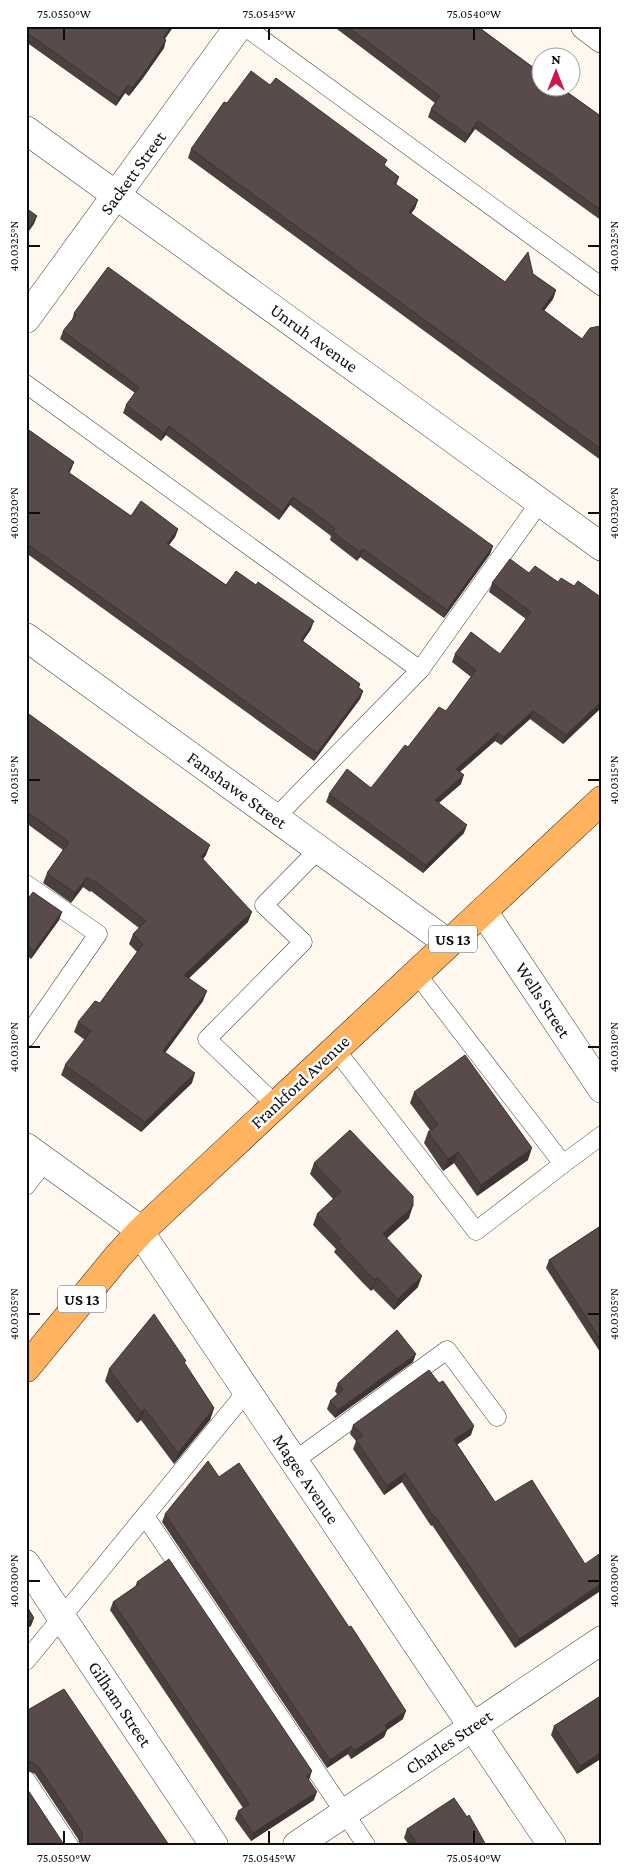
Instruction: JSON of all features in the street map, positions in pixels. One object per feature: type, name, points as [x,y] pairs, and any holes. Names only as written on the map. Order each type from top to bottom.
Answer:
[{"type":"main road","name":"Frankford Avenue","points":[[26,1368],[140,1232],[598,805]]},
{"type":"street","name":"Sackett Street","points":[[26,319],[239,26]]},
{"type":"street","points":[[585,26],[602,39]]},
{"type":"street","name":"Unruh Avenue","points":[[26,130],[540,502],[600,541]]},
{"type":"street","name":"Fanshawe Street","points":[[26,637],[448,943]]},
{"type":"street","name":"Wells Street","points":[[483,911],[602,1089]]},
{"type":"street","name":"Magee Avenue","points":[[36,1154],[131,1222],[140,1232],[552,1845]]},
{"type":"street","name":"Gilham Street","points":[[26,1564],[214,1845]]},
{"type":"street","name":"Charles Street","points":[[297,1845],[602,1640]]},
{"type":"lane","points":[[244,26],[602,287]]},
{"type":"lane","points":[[26,384],[420,670]]},
{"type":"lane","points":[[275,818],[420,670],[540,502]]},
{"type":"lane","points":[[276,1105],[207,1039],[303,942],[264,905],[319,849]]},
{"type":"lane","points":[[26,884],[98,934],[26,1038]]},
{"type":"lane","points":[[416,973],[563,1164]]},
{"type":"lane","points":[[336,1050],[476,1231],[602,1135]]},
{"type":"lane","points":[[26,1186],[36,1154]]},
{"type":"lane","points":[[294,1461],[447,1350],[497,1417]]},
{"type":"lane","points":[[26,1661],[247,1391]]},
{"type":"lane","points":[[145,1516],[366,1845]]},
{"type":"lane","points":[[26,1780],[69,1845]]},
{"type":"building","points":[[26,26],[171,26],[163,38],[166,40],[146,70],[132,88],[128,85],[119,98],[26,32]]},
{"type":"building","points":[[347,26],[477,26],[530,66],[530,98],[575,98],[602,117],[602,211],[478,121],[468,135],[431,109],[440,96]]},
{"type":"building","points":[[251,71],[270,85],[276,78],[387,160],[384,165],[399,177],[394,183],[418,200],[409,212],[505,282],[528,252],[533,274],[556,290],[542,309],[582,339],[590,328],[602,327],[602,450],[191,149],[224,102],[227,103]]},
{"type":"building","points":[[26,208],[37,216],[26,231]]},
{"type":"building","points":[[108,267],[493,546],[447,610],[363,549],[360,552],[333,532],[335,528],[293,497],[282,512],[169,426],[164,433],[126,405],[139,387],[63,331]]},
{"type":"building","points":[[26,428],[74,462],[68,472],[131,516],[141,501],[178,529],[167,544],[226,585],[236,571],[256,585],[258,582],[314,621],[301,640],[360,684],[358,687],[363,691],[317,753],[26,543]]},
{"type":"building","points":[[510,559],[529,573],[535,566],[558,582],[561,578],[574,586],[578,581],[602,598],[602,701],[566,735],[533,711],[504,737],[498,733],[456,769],[464,775],[435,800],[467,825],[426,865],[329,794],[347,769],[371,788],[405,745],[408,747],[439,707],[446,711],[476,670],[455,654],[471,632],[500,654],[531,612],[492,583]]},
{"type":"building","points":[[26,712],[210,845],[201,857],[252,912],[184,975],[207,991],[163,1051],[195,1073],[145,1122],[65,1065],[91,1031],[78,1022],[95,1001],[100,1003],[143,944],[133,934],[146,921],[95,881],[87,877],[75,893],[47,873],[69,842],[26,811]]},
{"type":"building","points":[[33,892],[62,912],[34,951],[26,945],[26,901]]},
{"type":"building","points":[[465,1055],[532,1148],[481,1185],[458,1152],[448,1159],[428,1132],[438,1125],[414,1092]]},
{"type":"building","points":[[350,1130],[413,1196],[413,1206],[383,1234],[422,1276],[398,1299],[377,1277],[375,1280],[366,1271],[338,1241],[341,1239],[317,1214],[341,1192],[314,1163]]},
{"type":"building","points":[[602,1225],[602,1342],[549,1260]]},
{"type":"building","points":[[154,1314],[186,1361],[184,1362],[214,1408],[178,1453],[145,1409],[141,1412],[109,1369]]},
{"type":"building","points":[[397,1330],[416,1354],[338,1410],[330,1401],[343,1390],[338,1383]]},
{"type":"building","points":[[429,1370],[439,1383],[443,1381],[474,1426],[454,1440],[495,1502],[532,1480],[585,1564],[602,1552],[602,1583],[519,1639],[405,1473],[387,1486],[356,1440],[363,1436],[353,1425]]},
{"type":"building","points":[[208,1461],[219,1477],[239,1463],[349,1627],[351,1626],[406,1711],[385,1725],[387,1729],[354,1751],[351,1746],[330,1760],[165,1514]]},
{"type":"building","points":[[169,1559],[312,1771],[306,1776],[317,1792],[253,1833],[238,1811],[249,1804],[113,1602],[139,1584],[137,1582]]},
{"type":"building","points":[[26,1605],[34,1618],[26,1623]]},
{"type":"building","points":[[64,1689],[169,1845],[77,1845],[83,1837],[81,1831],[38,1766],[29,1761],[26,1762],[26,1711]]},
{"type":"building","points":[[602,1695],[602,1752],[580,1766],[554,1726]]},
{"type":"building","points":[[26,1787],[63,1843],[66,1845],[26,1845]]},
{"type":"building","points":[[454,1798],[467,1817],[469,1815],[486,1845],[418,1845],[407,1829]]}]
